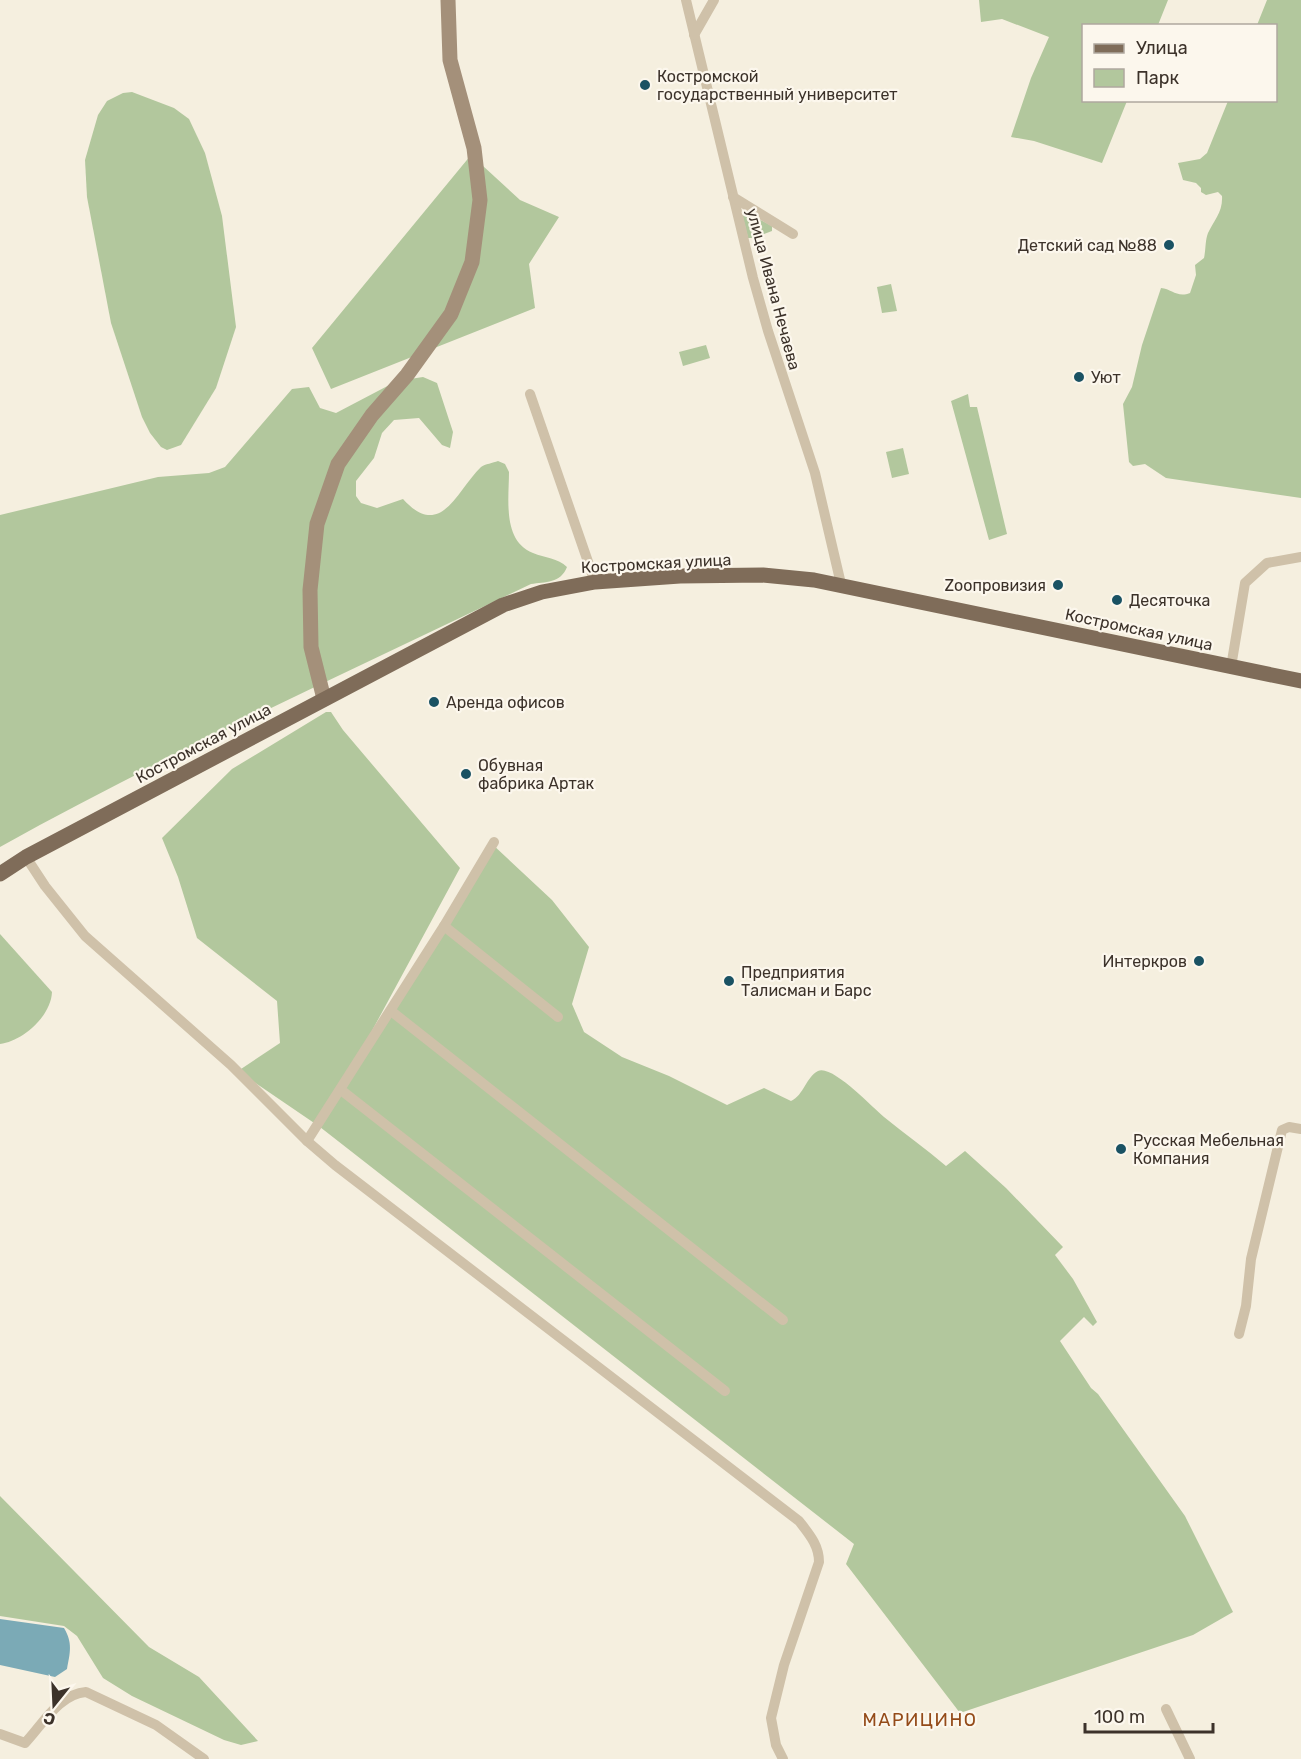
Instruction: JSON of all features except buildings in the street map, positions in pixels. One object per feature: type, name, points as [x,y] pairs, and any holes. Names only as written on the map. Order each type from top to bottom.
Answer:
[{"type":"main road","points":[[324,699],[311,647],[310,590],[317,524],[338,464],[372,415],[407,375],[451,314],[472,262],[480,200],[474,148],[450,60],[448,0]]},
{"type":"main road","name":"Костромская улица","points":[[0,874],[26,857],[503,605],[542,592],[595,582],[680,576],[763,575],[841,584],[1301,681]]},
{"type":"street","name":"улица Ивана Нечаева","points":[[686,0],[768,331],[815,473],[841,584]]},
{"type":"street","points":[[694,35],[714,0]]},
{"type":"street","points":[[733,197],[793,234]]},
{"type":"street","points":[[530,394],[595,582]]},
{"type":"street","points":[[1231,667],[1245,583],[1267,563],[1301,557]]},
{"type":"street","points":[[307,1141],[391,1011],[494,842]]},
{"type":"street","points":[[26,857],[45,886],[85,936],[231,1065],[307,1141],[409,1223],[799,1521],[813,1538],[819,1556],[817,1572],[784,1665],[771,1718],[776,1745],[783,1759]]},
{"type":"street","points":[[444,926],[558,1017]]},
{"type":"street","points":[[391,1011],[783,1320]]},
{"type":"street","points":[[341,1090],[725,1391]]},
{"type":"street","points":[[1239,1334],[1246,1306],[1251,1259],[1282,1130],[1289,1127],[1301,1129]]},
{"type":"street","points":[[0,1734],[25,1743],[58,1704],[75,1693],[86,1692],[156,1725],[204,1759]]},
{"type":"street","points":[[1166,1709],[1190,1759]]},
{"type":"green space","points":[[979,0],[1168,0],[1158,24],[1082,24],[1082,102],[1127,102],[1102,163],[1034,141],[1011,137],[1031,78],[1049,37],[1002,19],[981,22]]},
{"type":"green space","points":[[1267,0],[1301,0],[1301,498],[1166,478],[1145,464],[1133,466],[1129,462],[1123,404],[1132,387],[1142,345],[1161,288],[1178,294],[1190,293],[1196,275],[1195,265],[1204,258],[1208,233],[1221,207],[1222,196],[1218,192],[1206,195],[1201,192],[1201,188],[1196,183],[1183,180],[1178,163],[1200,159],[1207,153],[1228,102],[1277,102],[1277,24],[1257,24]]},
{"type":"green space","points":[[132,92],[174,108],[189,119],[205,153],[222,216],[236,327],[216,388],[181,445],[167,450],[161,447],[150,433],[142,417],[111,323],[87,197],[85,160],[98,115],[107,101],[123,93]]},
{"type":"green space","points":[[471,155],[520,200],[559,217],[529,264],[535,308],[331,389],[312,348]]},
{"type":"green space","points":[[745,212],[772,226],[772,231],[748,238],[742,214]]},
{"type":"green space","points":[[891,284],[897,311],[882,313],[877,287]]},
{"type":"green space","points":[[706,345],[710,358],[683,366],[679,352]]},
{"type":"green space","points":[[423,377],[437,383],[453,432],[450,448],[442,445],[419,418],[394,420],[382,433],[374,458],[356,481],[356,496],[361,503],[377,508],[403,499],[416,511],[428,515],[438,513],[456,498],[481,467],[498,461],[505,464],[509,472],[509,518],[516,539],[533,553],[555,560],[567,567],[561,576],[552,581],[531,584],[263,712],[130,777],[0,847],[0,515],[158,477],[209,473],[225,467],[292,389],[309,387],[320,408],[336,413],[397,381]]},
{"type":"green space","points":[[968,394],[970,407],[977,407],[1007,534],[989,540],[951,401]]},
{"type":"green space","points":[[903,448],[909,474],[892,478],[886,452]]},
{"type":"green space","points":[[326,712],[331,712],[343,730],[460,868],[327,1114],[492,844],[552,900],[589,947],[572,1004],[584,1032],[622,1057],[669,1076],[727,1105],[764,1088],[791,1101],[799,1095],[818,1071],[833,1074],[946,1166],[965,1151],[1006,1188],[1063,1247],[1055,1255],[1073,1279],[1097,1322],[1093,1326],[1084,1317],[1060,1341],[1091,1388],[1098,1394],[1185,1516],[1233,1612],[1193,1635],[960,1713],[846,1564],[854,1544],[320,1127],[238,1071],[280,1043],[277,1001],[197,938],[178,877],[162,838],[232,769]]},
{"type":"green space","points":[[0,934],[52,992],[47,1010],[34,1026],[18,1038],[0,1044]]},
{"type":"green space","points":[[0,1496],[149,1647],[199,1677],[258,1741],[241,1745],[224,1740],[132,1696],[103,1678],[77,1636],[64,1626],[0,1616]]},
{"type":"water","points":[[0,1619],[64,1628],[70,1643],[67,1669],[55,1677],[0,1665]]},
{"type":"place","name":"Костромской государственный университет","points":[[645,85]]},
{"type":"place","name":"Детский сад №88","points":[[1169,245]]},
{"type":"place","name":"Уют","points":[[1079,377]]},
{"type":"place","name":"Zоопровизия","points":[[1058,585]]},
{"type":"place","name":"Десяточка","points":[[1117,600]]},
{"type":"place","name":"Аренда офисов","points":[[434,702]]},
{"type":"place","name":"Обувная фабрика Артак","points":[[466,774]]},
{"type":"place","name":"Интеркров","points":[[1199,961]]},
{"type":"place","name":"Предприятия Талисман и Барс","points":[[729,981]]},
{"type":"place","name":"Русская Мебельная Компания","points":[[1121,1149]]},
{"type":"district","name":"МАРИЦИНО","points":[[920,1720]]}]
